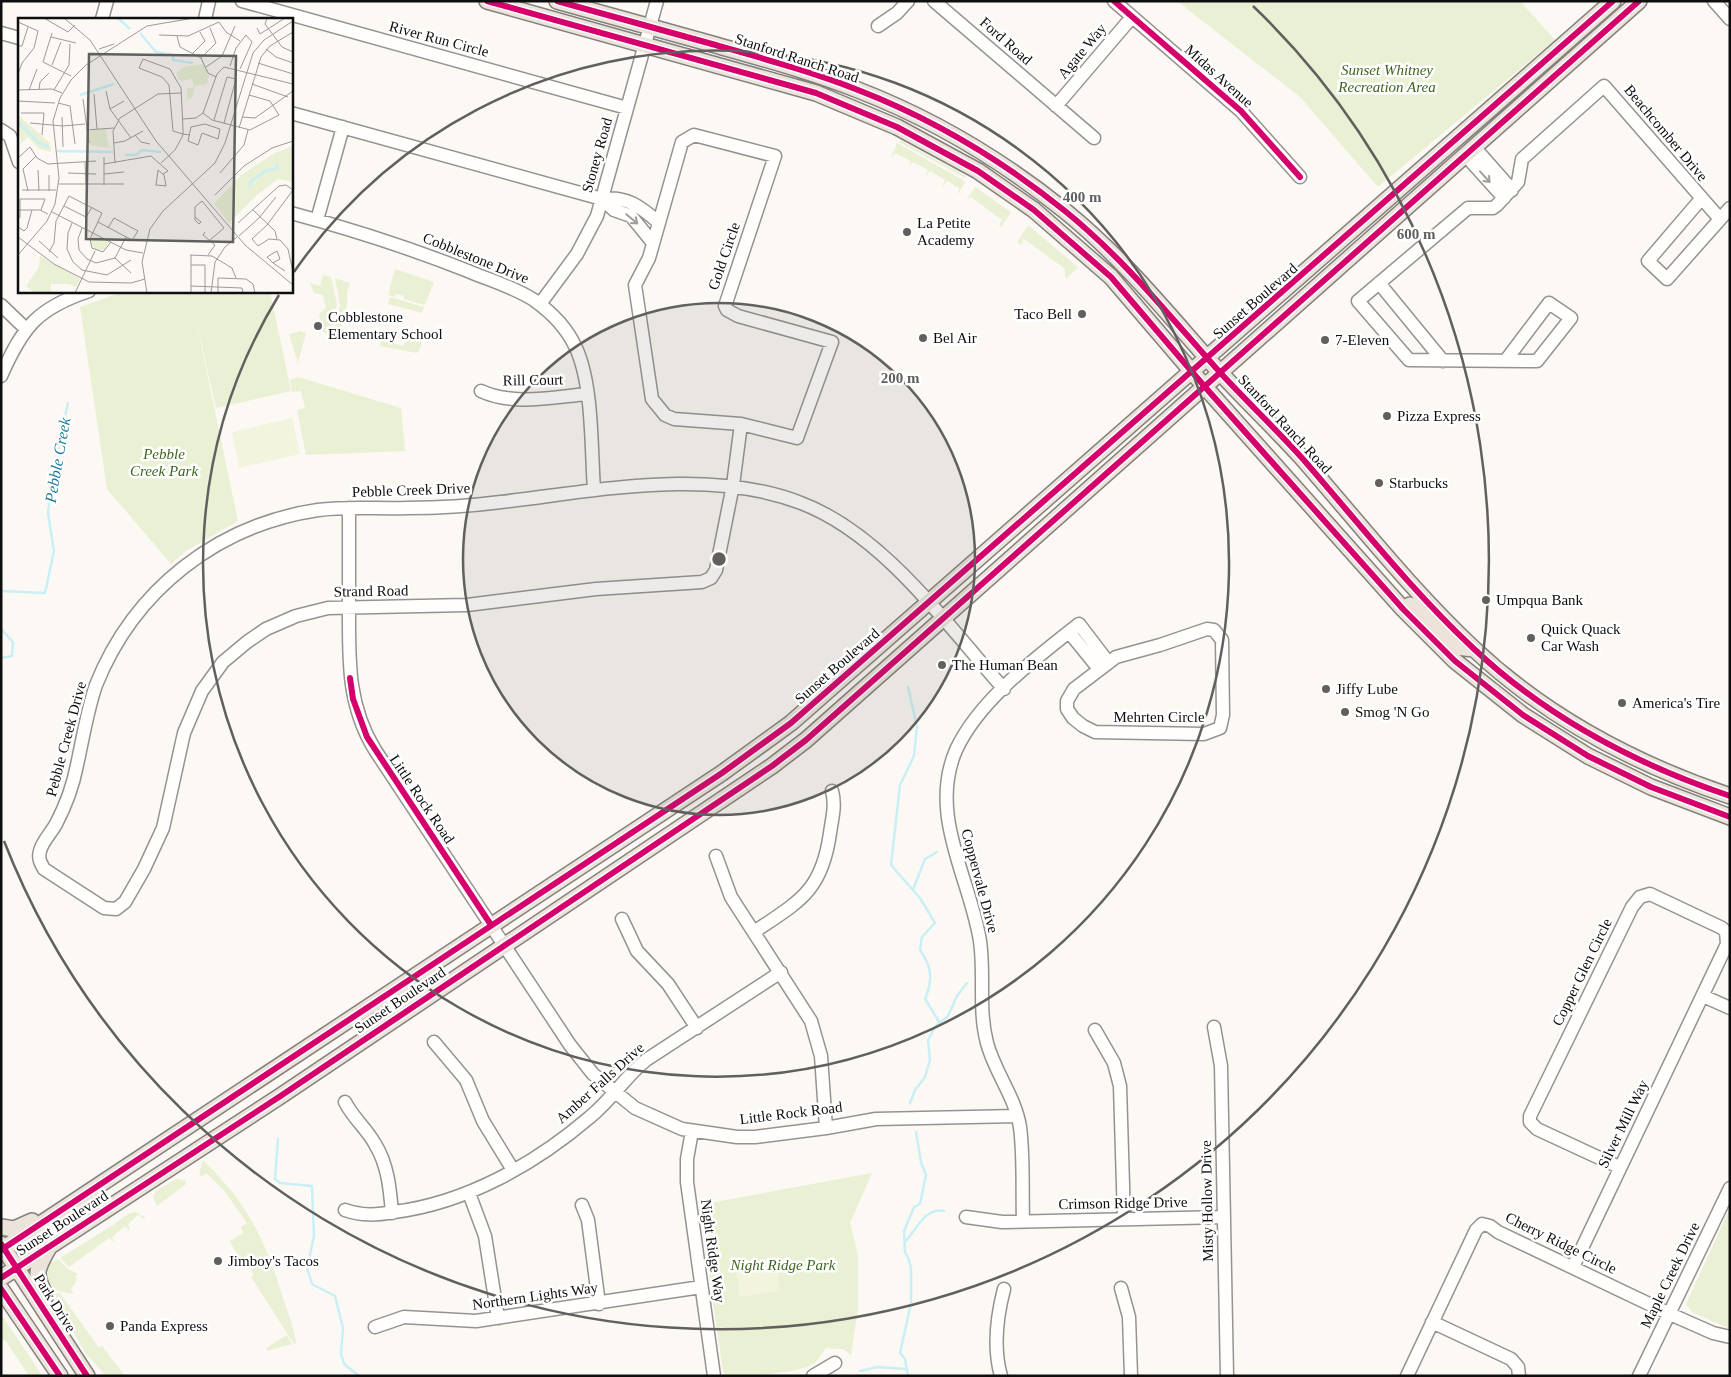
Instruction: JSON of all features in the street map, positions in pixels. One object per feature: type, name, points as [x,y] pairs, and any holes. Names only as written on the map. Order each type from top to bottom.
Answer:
[{"type":"main road","name":"Stanford Ranch Road","points":[[487,1],[782,83],[872,115],[949,154],[1029,207],[1111,277],[1205,387],[1403,608],[1455,660],[1489,690],[1557,738],[1622,774],[1730,817]]},
{"type":"main road","name":"Stanford Ranch Road","points":[[557,1],[787,65],[858,90],[928,122],[1011,171],[1068,213],[1125,264],[1208,359],[1299,455],[1404,576],[1473,648],[1534,698],[1596,738],[1655,768],[1730,796]]},
{"type":"main road","name":"Sunset Boulevard","points":[[2,1248],[759,748],[824,695],[1613,1]]},
{"type":"main road","name":"Sunset Boulevard","points":[[1,1278],[279,1097],[504,944],[772,766],[839,712],[1639,1]]},
{"type":"main road","points":[[1011,171],[1024,192],[1029,207],[1068,213]]},
{"type":"main road","points":[[1355,555],[1366,555],[1392,579],[1396,580],[1404,576]]},
{"type":"main road","points":[[1403,608],[1410,605],[1416,607],[1457,647],[1473,648]]},
{"type":"main road","points":[[1,1227],[11,1230],[22,1227],[68,1197],[81,1197]]},
{"type":"main road","points":[[48,1247],[39,1265],[37,1276],[52,1308],[53,1324]]},
{"type":"main road","name":"Park Drive","points":[[2,1248],[87,1376]]},
{"type":"main road","points":[[1,1289],[48,1361],[60,1376]]},
{"type":"main road","points":[[1,1306],[7,1310],[38,1357],[48,1361]]},
{"type":"street","points":[[102,18],[107,1]]},
{"type":"street","points":[[205,18],[209,1]]},
{"type":"street","name":"River Run Circle","points":[[242,1],[627,108]]},
{"type":"street","name":"Stoney Road","points":[[540,304],[584,243],[602,199],[657,1]]},
{"type":"street","points":[[878,26],[897,13],[908,1]]},
{"type":"street","name":"Ford Road","points":[[934,1],[1094,138]]},
{"type":"street","name":"Midas Avenue","points":[[1114,1],[1241,111],[1300,177]]},
{"type":"street","points":[[1714,1],[1730,19]]},
{"type":"street","name":"Agate Way","points":[[1056,106],[1132,17]]},
{"type":"street","points":[[1,33],[18,38]]},
{"type":"street","name":"Beachcomber Drive","points":[[1508,194],[1520,177],[1522,159],[1604,86],[1720,219]]},
{"type":"street","points":[[292,113],[602,199],[614,197],[631,202],[658,222]]},
{"type":"street","points":[[317,220],[342,127]]},
{"type":"street","points":[[1,130],[10,136],[18,159]]},
{"type":"street","name":"Gold Circle","points":[[694,135],[774,156],[725,302],[727,309],[738,316],[832,342],[797,438],[741,424],[674,419],[665,415],[652,399],[635,285],[649,258],[658,222],[682,142],[694,135]]},
{"type":"street","points":[[1470,152],[1508,194],[1493,208],[1468,208],[1358,301],[1409,360],[1443,361],[1537,360],[1571,318],[1549,303],[1506,360]]},
{"type":"street","points":[[602,199],[614,210],[631,216],[653,243]]},
{"type":"street","points":[[1701,199],[1648,261],[1667,279],[1670,278],[1730,208]]},
{"type":"street","name":"Cobblestone Drive","points":[[292,213],[422,253],[512,289],[540,304],[562,325],[575,347],[583,369],[587,394],[594,490]]},
{"type":"street","points":[[1379,283],[1443,361]]},
{"type":"street","points":[[1,376],[26,329],[50,308],[88,292]]},
{"type":"street","points":[[1,305],[26,329]]},
{"type":"street","name":"Rill Court","points":[[481,390],[492,396],[518,399],[587,394]]},
{"type":"street","points":[[733,485],[741,424]]},
{"type":"street","name":"Pebble Creek Drive","points":[[116,909],[104,908],[44,869],[38,859],[40,848],[57,822],[71,792],[89,708],[106,664],[120,637],[139,609],[163,584],[190,562],[222,542],[252,528],[284,517],[319,510],[461,506],[594,490],[684,484],[733,485],[767,492],[801,502],[839,521],[882,553],[1004,689]]},
{"type":"street","name":"Strand Road","points":[[116,909],[124,902],[154,850],[169,808],[184,733],[192,710],[211,678],[234,652],[266,629],[296,616],[328,608],[467,605],[596,588],[702,582],[711,578],[716,570],[733,485]]},
{"type":"street","name":"Little Rock Road","points":[[349,508],[351,688],[367,737],[491,926],[576,1052],[593,1074],[635,1108],[664,1122],[716,1135],[755,1137],[826,1128],[876,1119],[1017,1116]]},
{"type":"street","name":"Coppervale Drive","points":[[1023,1222],[1021,1145],[1017,1116],[1014,1102],[994,1064],[984,1032],[978,934],[952,842],[946,799],[951,768],[964,734],[981,709],[1074,628],[1104,665]]},
{"type":"street","name":"Mehrten Circle","points":[[1214,630],[1219,634],[1222,647],[1223,715],[1220,728],[1204,734],[1104,733],[1089,729],[1070,714],[1066,701],[1071,692],[1104,665],[1126,653],[1160,645],[1199,631],[1214,630]]},
{"type":"street","points":[[754,932],[798,901],[818,878],[829,845],[834,808],[832,791]]},
{"type":"street","points":[[716,856],[731,897],[805,1008],[816,1034],[822,1062],[826,1128]]},
{"type":"street","name":"Copper Glen Circle","points":[[1619,1167],[1537,1129],[1530,1122],[1530,1116],[1632,907],[1640,897],[1654,895],[1717,925],[1726,932],[1727,944],[1703,996]]},
{"type":"street","points":[[622,919],[637,951],[668,984],[697,1028]]},
{"type":"street","name":"Amber Falls Drive","points":[[345,1210],[370,1215],[436,1205],[469,1193],[513,1170],[589,1118],[633,1070],[646,1060],[781,972]]},
{"type":"street","points":[[1703,996],[1730,1008]]},
{"type":"street","name":"Silver Mill Way","points":[[1573,1267],[1619,1167],[1703,996]]},
{"type":"street","name":"Misty Hollow Drive","points":[[1214,1027],[1221,1066],[1227,1376]]},
{"type":"street","points":[[1095,1030],[1114,1063],[1120,1086],[1124,1219]]},
{"type":"street","points":[[434,1042],[466,1080],[483,1121],[513,1170]]},
{"type":"street","points":[[345,1102],[351,1114],[373,1139],[382,1157],[389,1183],[392,1212]]},
{"type":"street","name":"Night Ridge Way","points":[[692,1130],[686,1169],[714,1376]]},
{"type":"street","name":"Maple Creek Drive","points":[[1639,1376],[1730,1188]]},
{"type":"street","points":[[469,1193],[485,1236],[498,1318]]},
{"type":"street","points":[[582,1205],[588,1220],[599,1304]]},
{"type":"street","name":"Crimson Ridge Drive","points":[[966,1217],[991,1222],[1023,1222],[1224,1217]]},
{"type":"street","name":"Cherry Ridge Circle","points":[[1407,1376],[1476,1230],[1482,1224],[1490,1226],[1498,1232],[1670,1314],[1713,1333],[1730,1337]]},
{"type":"street","name":"Northern Lights Way","points":[[374,1327],[404,1317],[468,1321],[498,1318],[701,1287]]},
{"type":"street","points":[[1121,1288],[1129,1318],[1131,1376]]},
{"type":"street","points":[[1002,1376],[998,1355],[997,1322],[1004,1289]]},
{"type":"street","points":[[1432,1322],[1511,1359],[1518,1367],[1519,1376]]},
{"type":"street","points":[[813,1376],[835,1363]]},
{"type":"green space","name":"Sunset Whitney Recreation Area","points":[[1177,1],[1520,1],[1555,40],[1378,187],[1300,97]]},
{"type":"green space","points":[[900,140],[966,176],[965,178],[899,142]]},
{"type":"green space","points":[[897,143],[963,180],[963,182],[966,181],[957,195],[959,188],[947,181],[942,187],[945,180],[930,171],[925,177],[928,170],[913,162],[908,167],[911,161],[895,153],[891,159]]},
{"type":"green space","points":[[975,187],[1011,212],[1001,227],[999,225],[1002,220],[971,197],[966,201]]},
{"type":"green space","points":[[1028,225],[1078,267],[1067,278],[1065,277],[1065,269],[1023,238],[1022,245],[1017,243]]},
{"type":"green space","points":[[395,269],[434,282],[425,305],[404,299],[404,296],[396,294],[395,297],[388,295]]},
{"type":"green space","points":[[323,275],[331,277],[337,304],[329,334],[323,332],[319,314],[326,308],[323,295],[314,293],[310,283],[320,286]]},
{"type":"green space","points":[[335,278],[350,283],[339,337],[332,335],[340,306]]},
{"type":"green space","name":"Pebble Creek Park","points":[[122,292],[270,292],[291,391],[216,408],[195,316],[238,521],[186,551],[171,564],[107,489],[80,307]]},
{"type":"green space","points":[[390,297],[424,307],[422,313],[388,304]]},
{"type":"green space","points":[[301,331],[306,333],[298,363],[289,334]]},
{"type":"green space","points":[[417,334],[422,338],[420,349],[417,353],[380,346],[381,340],[404,346],[406,337],[415,340]]},
{"type":"green space","points":[[298,377],[401,408],[405,451],[306,455],[297,410],[305,408],[301,391],[292,392],[290,380]]},
{"type":"green space","points":[[292,418],[300,454],[239,468],[232,432]]},
{"type":"green space","points":[[203,1160],[232,1192],[262,1240],[276,1277],[296,1343],[294,1344],[251,1277],[254,1275],[248,1265],[245,1266],[231,1244],[230,1241],[243,1233],[241,1227],[247,1223],[225,1192],[206,1173],[202,1177],[199,1174]]},
{"type":"green space","name":"Night Ridge Park","points":[[872,1173],[850,1223],[858,1255],[858,1309],[851,1355],[843,1349],[826,1348],[815,1363],[795,1370],[771,1374],[726,1376],[723,1371],[699,1205]]},
{"type":"green space","points":[[176,1179],[185,1180],[186,1184],[157,1206],[153,1197],[156,1191]]},
{"type":"green space","points":[[1730,1208],[1730,1329],[1692,1312],[1686,1304]]},
{"type":"green space","points":[[136,1212],[142,1216],[144,1215],[145,1220],[138,1215],[128,1224],[130,1231],[125,1226],[112,1237],[114,1242],[109,1238],[69,1267],[60,1258],[113,1225],[114,1227],[115,1223],[130,1213]]},
{"type":"green space","points":[[58,1259],[68,1269],[78,1274],[75,1276],[77,1279],[71,1290],[74,1294],[54,1290],[51,1292],[44,1279],[46,1265]]},
{"type":"green space","points":[[776,1263],[780,1291],[740,1297],[736,1270]]},
{"type":"green space","points":[[51,1293],[60,1293],[99,1348],[102,1346],[125,1376],[106,1376],[86,1354]]},
{"type":"green space","points":[[1,1314],[41,1376],[29,1376],[6,1341],[1,1339]]},
{"type":"green space","points":[[287,1335],[292,1344],[267,1351],[266,1348]]},
{"type":"waterway","name":"Pebble Creek","points":[[1,591],[45,593],[54,551],[48,513],[52,479],[68,403]]},
{"type":"waterway","name":"Pebble Creek","points":[[1,629],[13,642],[12,656],[1,658]]},
{"type":"waterway","points":[[908,687],[917,727],[914,756],[900,785],[891,865],[920,898],[935,923],[922,937],[920,950],[927,962],[930,974],[925,999],[940,1023]]},
{"type":"waterway","points":[[913,890],[925,859],[937,852]]},
{"type":"waterway","points":[[910,1103],[915,1090],[925,1077],[930,1060],[928,1040],[935,1027],[948,1016],[957,996],[967,983]]},
{"type":"waterway","points":[[908,1376],[905,1359],[900,1353],[911,1303],[911,1268],[905,1252],[904,1231],[914,1207],[920,1204],[926,1175],[921,1162],[916,1132]]},
{"type":"waterway","points":[[278,1139],[275,1179],[280,1183],[312,1186],[314,1236],[307,1268],[312,1284],[335,1296],[343,1328],[341,1354],[344,1364],[359,1376]]},
{"type":"waterway","points":[[905,1242],[921,1220],[931,1212],[944,1211]]},
{"type":"waterway","points":[[860,1371],[878,1367],[905,1369]]},
{"type":"cycle path","points":[[487,1],[816,93],[897,127],[978,171],[1034,210],[1111,277],[1205,387],[1403,609],[1455,661],[1523,715],[1588,756],[1651,787],[1730,817]]},
{"type":"cycle path","points":[[557,1],[767,60],[840,83],[913,114],[992,158],[1065,211],[1125,267],[1302,458],[1428,603],[1501,673],[1561,717],[1593,736],[1660,769],[1730,796]]},
{"type":"cycle path","points":[[1114,1],[1241,111],[1300,177]]},
{"type":"cycle path","points":[[1,1250],[722,773],[791,723],[1613,1]]},
{"type":"cycle path","points":[[1,1278],[279,1097],[772,766],[806,740],[1639,1]]},
{"type":"cycle path","points":[[350,678],[353,699],[367,737],[491,925]]},
{"type":"cycle path","points":[[1,1244],[87,1376]]},
{"type":"cycle path","points":[[1,1289],[60,1376]]},
{"type":"place","name":"La Petite Academy","points":[[907,232]]},
{"type":"place","name":"Taco Bell","points":[[1082,314]]},
{"type":"place","name":"Cobblestone Elementary School","points":[[318,326]]},
{"type":"place","name":"Bel Air","points":[[923,338]]},
{"type":"place","name":"7-Eleven","points":[[1325,340]]},
{"type":"place","name":"Pizza Express","points":[[1387,416]]},
{"type":"place","name":"Starbucks","points":[[1379,483]]},
{"type":"place","name":"Umpqua Bank","points":[[1486,600]]},
{"type":"place","name":"Quick Quack Car Wash","points":[[1531,638]]},
{"type":"place","name":"The Human Bean","points":[[942,665]]},
{"type":"place","name":"Jiffy Lube","points":[[1326,689]]},
{"type":"place","name":"America's Tire","points":[[1622,703]]},
{"type":"place","name":"Smog 'N Go","points":[[1345,712]]},
{"type":"place","name":"Jimboy's Tacos","points":[[218,1261]]},
{"type":"place","name":"Panda Express","points":[[110,1326]]}]
